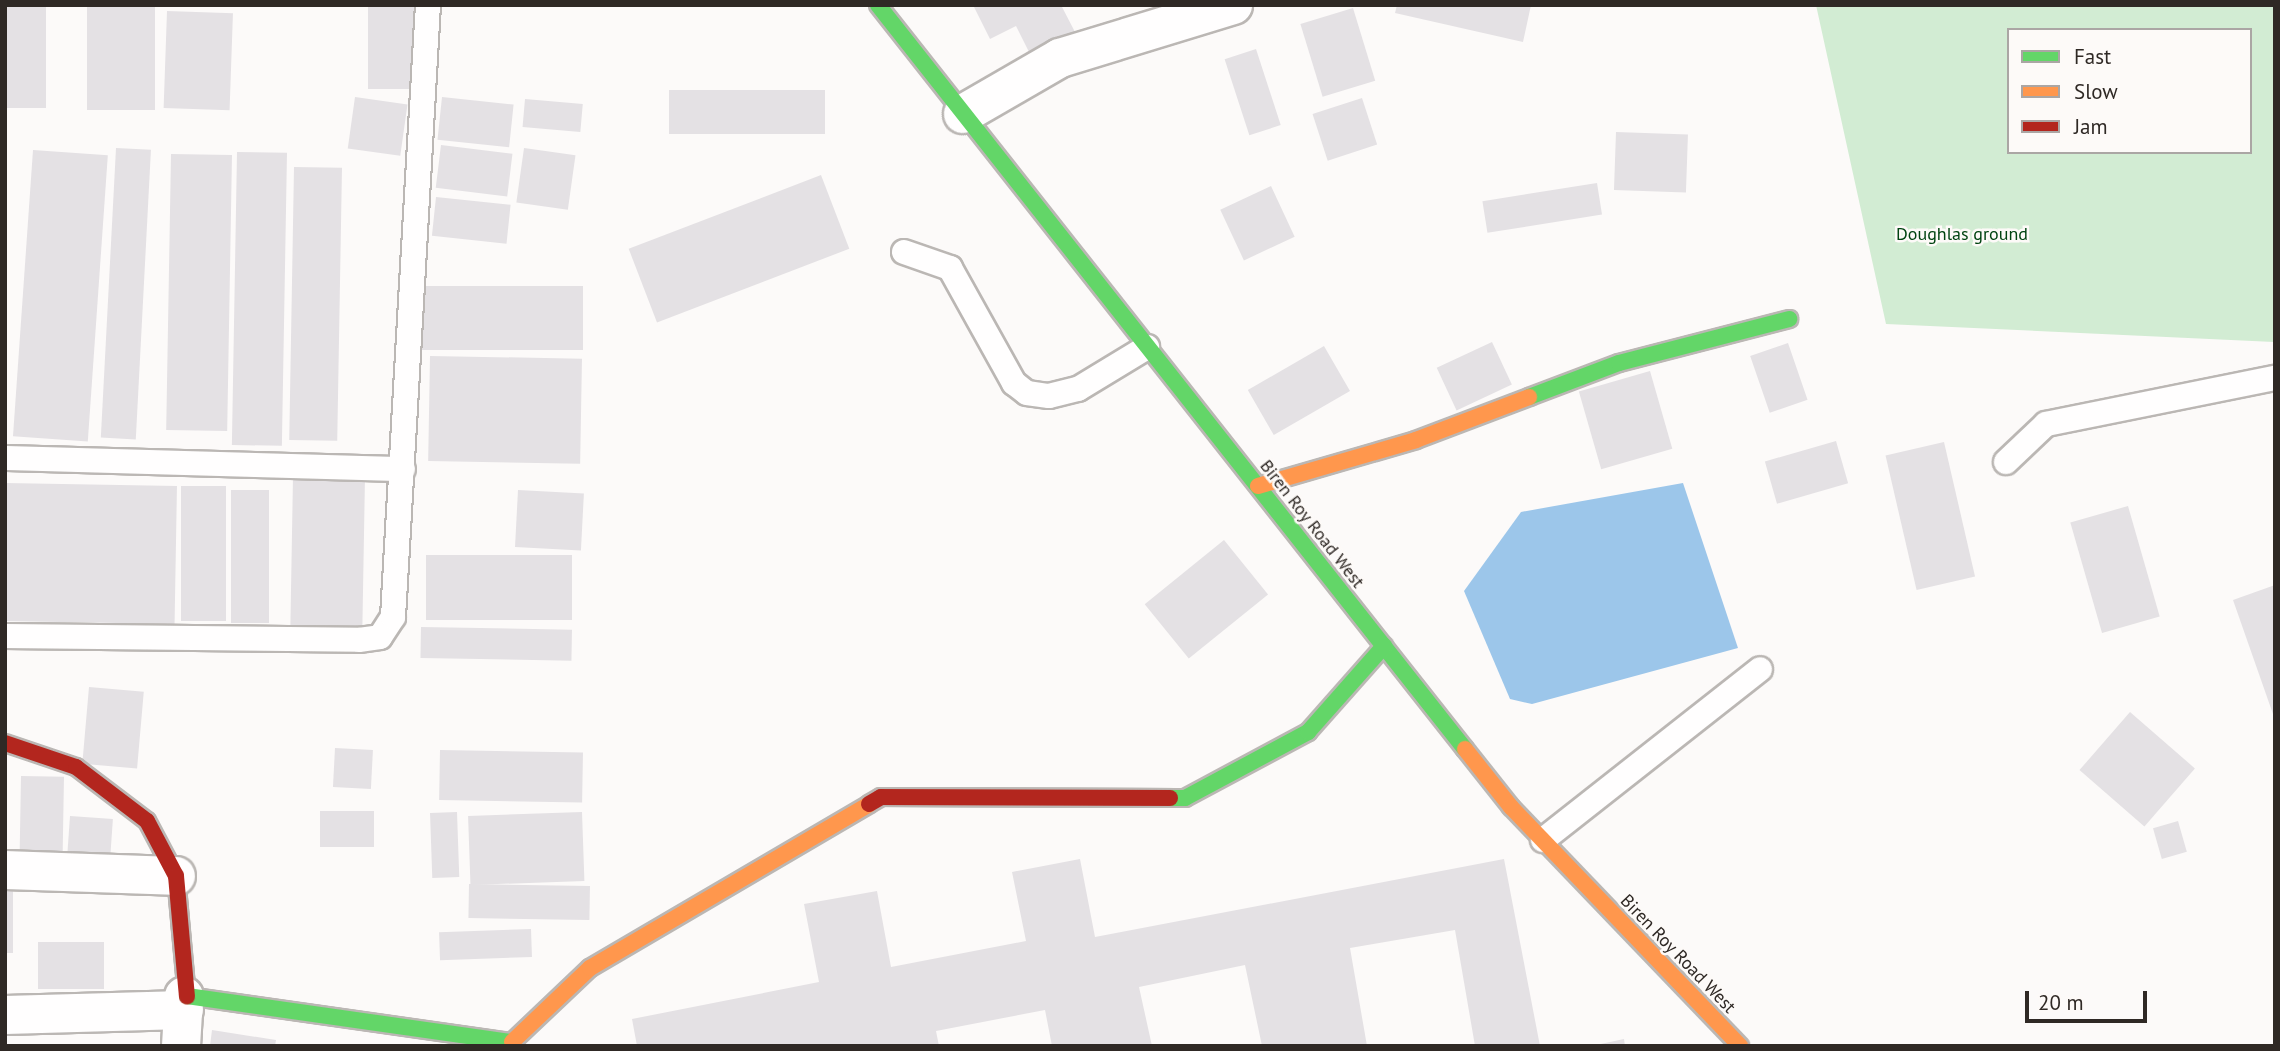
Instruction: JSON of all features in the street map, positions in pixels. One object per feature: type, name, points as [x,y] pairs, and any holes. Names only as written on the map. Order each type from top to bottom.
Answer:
[{"type":"street","name":"Biren Roy Road West","points":[[878,5],[1384,646],[1543,840],[1740,1046]]},
{"type":"street","points":[[963,114],[1060,58],[1233,5]]},
{"type":"street","points":[[1258,486],[1416,440],[1619,363],[1788,319]]},
{"type":"street","points":[[5,1015],[183,1017],[513,1044],[590,968],[881,797],[1185,798],[1308,733],[1384,646]]},
{"type":"street","points":[[5,743],[76,767],[147,821],[176,876],[183,1017]]},
{"type":"street","points":[[5,870],[176,876]]},
{"type":"lane","points":[[5,636],[380,637],[393,617],[428,5]]},
{"type":"lane","points":[[904,252],[950,268],[1014,383],[1027,393],[1049,396],[1079,389],[1147,347]]},
{"type":"lane","points":[[2006,462],[2046,424],[2275,378]]},
{"type":"lane","points":[[5,458],[403,469]]},
{"type":"lane","points":[[1543,840],[1760,669]]},
{"type":"green space","name":"Doughlas ground","points":[[1816,5],[2275,5],[2274,342],[1886,324]]},
{"type":"water","points":[[1683,483],[1738,648],[1532,704],[1510,699],[1464,591],[1521,512]]},
{"type":"building","points":[[87,5],[155,5],[155,110],[87,110]]},
{"type":"building","points":[[368,5],[414,5],[414,89],[368,89]]},
{"type":"building","points":[[973,5],[1061,5],[1075,32],[1030,54],[1016,26],[990,39]]},
{"type":"building","points":[[1397,5],[1531,5],[1523,42],[1395,13]]},
{"type":"building","points":[[5,6],[46,6],[46,108],[5,108]]},
{"type":"building","points":[[1353,8],[1375,81],[1323,97],[1300,24]]},
{"type":"building","points":[[167,11],[233,13],[230,110],[164,108]]},
{"type":"building","points":[[1256,49],[1281,125],[1249,135],[1225,59]]},
{"type":"building","points":[[669,90],[825,90],[825,134],[669,134]]},
{"type":"building","points":[[355,97],[407,104],[400,156],[348,148]]},
{"type":"building","points":[[442,97],[514,105],[509,147],[438,140]]},
{"type":"building","points":[[1362,98],[1377,145],[1328,161],[1313,114]]},
{"type":"building","points":[[525,99],[583,104],[580,132],[523,127]]},
{"type":"building","points":[[1616,132],[1688,135],[1686,192],[1614,190]]},
{"type":"building","points":[[441,145],[512,154],[507,196],[436,188]]},
{"type":"building","points":[[116,148],[151,150],[136,439],[101,438]]},
{"type":"building","points":[[524,148],[575,155],[568,210],[516,202]]},
{"type":"building","points":[[33,150],[108,155],[88,442],[13,436]]},
{"type":"building","points":[[237,152],[287,153],[282,446],[232,445]]},
{"type":"building","points":[[171,154],[232,155],[227,431],[166,430]]},
{"type":"building","points":[[294,167],[342,168],[337,441],[289,440]]},
{"type":"building","points":[[821,175],[849,249],[657,323],[629,249]]},
{"type":"building","points":[[1597,183],[1602,215],[1487,233],[1482,201]]},
{"type":"building","points":[[1271,186],[1295,237],[1244,260],[1220,210]]},
{"type":"building","points":[[436,197],[511,205],[507,244],[432,236]]},
{"type":"building","points":[[422,286],[583,286],[583,350],[422,350]]},
{"type":"building","points":[[1492,342],[1512,385],[1457,410],[1437,368]]},
{"type":"building","points":[[1788,343],[1808,400],[1770,413],[1750,356]]},
{"type":"building","points":[[1324,346],[1350,391],[1274,435],[1248,390]]},
{"type":"building","points":[[430,356],[582,359],[580,464],[428,461]]},
{"type":"building","points":[[1650,371],[1672,449],[1601,469],[1579,391]]},
{"type":"building","points":[[1836,441],[1848,483],[1777,504],[1765,461]]},
{"type":"building","points":[[1944,442],[1975,576],[1917,590],[1886,455]]},
{"type":"building","points":[[293,476],[365,477],[362,631],[290,630]]},
{"type":"building","points":[[5,483],[177,486],[175,624],[5,621]]},
{"type":"building","points":[[181,486],[226,486],[226,621],[181,621]]},
{"type":"building","points":[[231,490],[269,490],[269,623],[231,623]]},
{"type":"building","points":[[518,490],[584,493],[581,550],[515,547]]},
{"type":"building","points":[[2128,506],[2160,617],[2102,633],[2070,523]]},
{"type":"building","points":[[1224,540],[1268,594],[1189,659],[1145,604]]},
{"type":"building","points":[[426,555],[572,555],[572,620],[426,620]]},
{"type":"building","points":[[2275,585],[2275,717],[2274,717],[2233,600]]},
{"type":"building","points":[[421,627],[572,630],[571,661],[420,658]]},
{"type":"building","points":[[89,687],[144,692],[137,769],[82,764]]},
{"type":"building","points":[[2130,712],[2195,768],[2144,827],[2079,770]]},
{"type":"building","points":[[335,748],[373,750],[371,789],[333,787]]},
{"type":"building","points":[[440,750],[583,752],[582,802],[439,800]]},
{"type":"building","points":[[21,776],[64,777],[63,856],[20,855]]},
{"type":"building","points":[[320,811],[374,811],[374,847],[320,847]]},
{"type":"building","points":[[457,812],[459,877],[432,878],[430,813]]},
{"type":"building","points":[[582,812],[584,881],[470,885],[468,816]]},
{"type":"building","points":[[70,816],[113,819],[110,860],[67,857]]},
{"type":"building","points":[[2178,821],[2187,852],[2162,859],[2153,828]]},
{"type":"building","points":[[1080,859],[1095,937],[1504,859],[1540,1046],[1475,1046],[1455,930],[1350,948],[1367,1046],[1262,1046],[1245,965],[1139,987],[1152,1046],[1052,1046],[1045,1010],[936,1031],[939,1046],[637,1046],[632,1019],[819,982],[804,904],[877,891],[891,967],[1026,941],[1012,872]]},
{"type":"building","points":[[5,876],[13,876],[13,953],[5,953]]},
{"type":"building","points":[[469,884],[590,886],[589,920],[468,918]]},
{"type":"building","points":[[531,929],[532,957],[440,960],[439,932]]},
{"type":"building","points":[[38,942],[104,942],[104,989],[38,989]]},
{"type":"building","points":[[212,1030],[276,1040],[275,1046],[210,1046]]},
{"type":"building","points":[[1624,1039],[1625,1046],[1596,1046],[1596,1045]]},
{"type":"traffic: fast","points":[[878,5],[1465,749]]},
{"type":"traffic: fast","points":[[1529,397],[1619,363],[1789,319]]},
{"type":"traffic: fast","points":[[1170,798],[1185,798],[1308,732],[1384,646]]},
{"type":"traffic: fast","points":[[187,996],[512,1042]]},
{"type":"traffic: slow","points":[[1258,486],[1416,440],[1529,397]]},
{"type":"traffic: slow","points":[[1465,749],[1511,807],[1740,1046]]},
{"type":"traffic: slow","points":[[512,1042],[590,968],[869,804]]},
{"type":"traffic: jam","points":[[5,743],[76,767],[147,821],[176,876],[187,996]]},
{"type":"traffic: jam","points":[[869,804],[881,797],[1170,798]]}]
